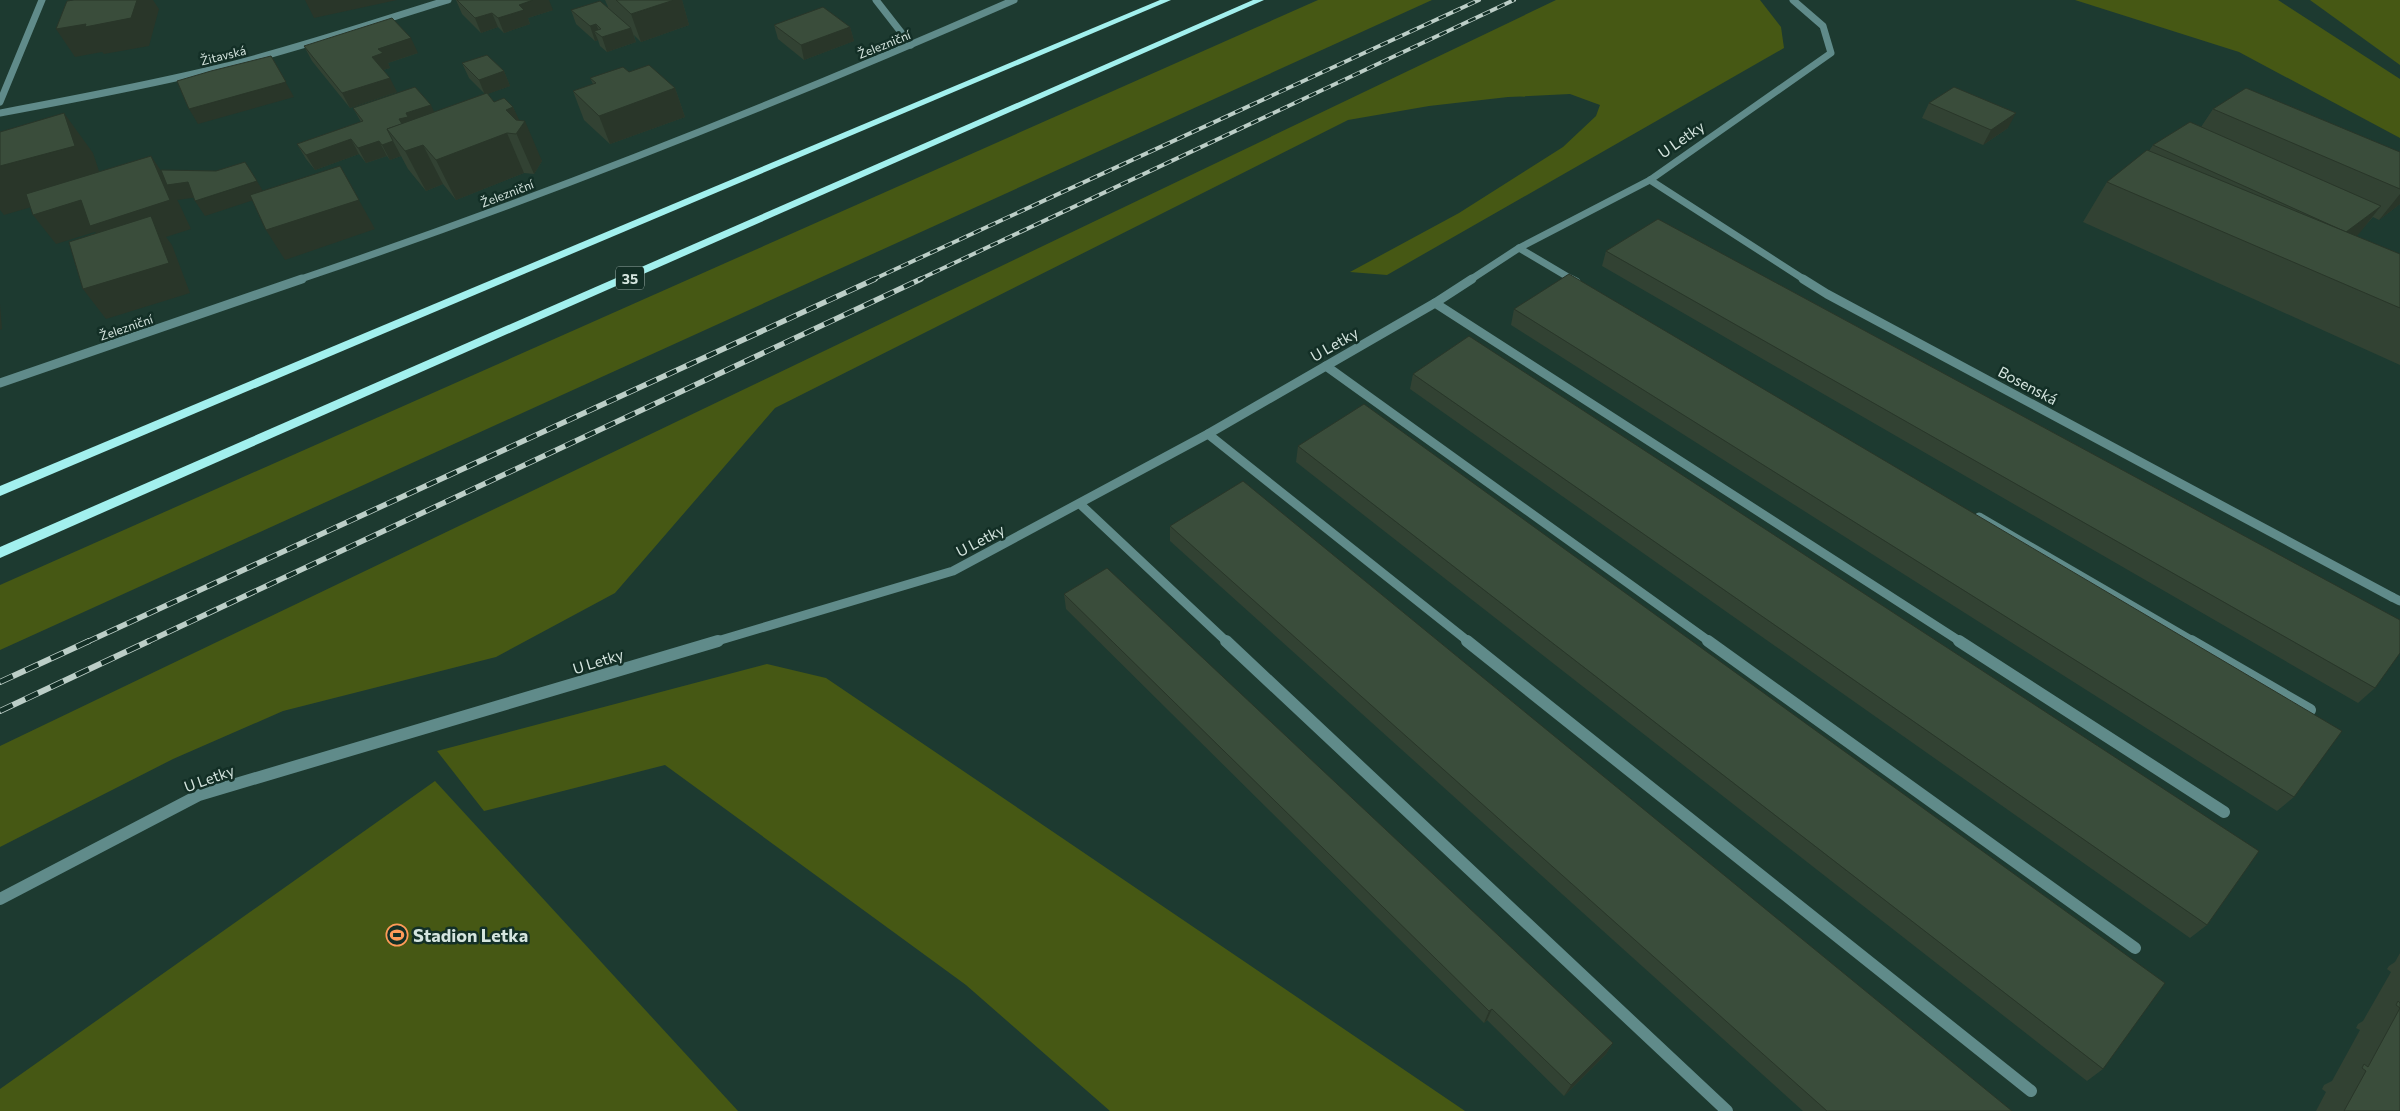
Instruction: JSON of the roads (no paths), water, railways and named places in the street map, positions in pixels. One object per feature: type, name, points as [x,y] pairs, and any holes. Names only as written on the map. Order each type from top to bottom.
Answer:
[{"type":"highway","points":[[0,490],[1167,0]]},
{"type":"highway","name":"35","points":[[0,553],[1260,0]]},
{"type":"street","points":[[0,102],[42,0]]},
{"type":"street","name":"Žitavská","points":[[0,113],[130,89],[203,72],[258,58],[446,0]]},
{"type":"street","points":[[876,0],[911,46]]},
{"type":"street","name":"Železniční","points":[[0,383],[443,230],[709,128],[911,46],[1014,0]]},
{"type":"street","name":"U Letky","points":[[0,899],[199,795],[954,571],[1208,434],[1435,303],[1519,248],[1650,180],[1831,53],[1823,26],[1793,0]]},
{"type":"street","name":"Bosenská","points":[[1650,180],[1827,294],[2396,599]]},
{"type":"street","points":[[1519,248],[1588,288]]},
{"type":"street","points":[[1435,303],[2224,812]]},
{"type":"street","points":[[1326,366],[2135,948]]},
{"type":"street","points":[[1208,434],[2031,1091]]},
{"type":"street","points":[[1080,504],[1727,1111]]},
{"type":"street","points":[[1966,509],[2310,710]]},
{"type":"railway","points":[[872,280],[1479,0]]},
{"type":"railway","points":[[918,280],[1514,0]]},
{"type":"railway","points":[[87,642],[875,279]]},
{"type":"railway","points":[[147,642],[921,279]]},
{"type":"railway","points":[[0,682],[89,641]]},
{"type":"railway","points":[[0,711],[149,641]]},
{"type":"place","name":"Stadion Letka","points":[[397,935]]}]
